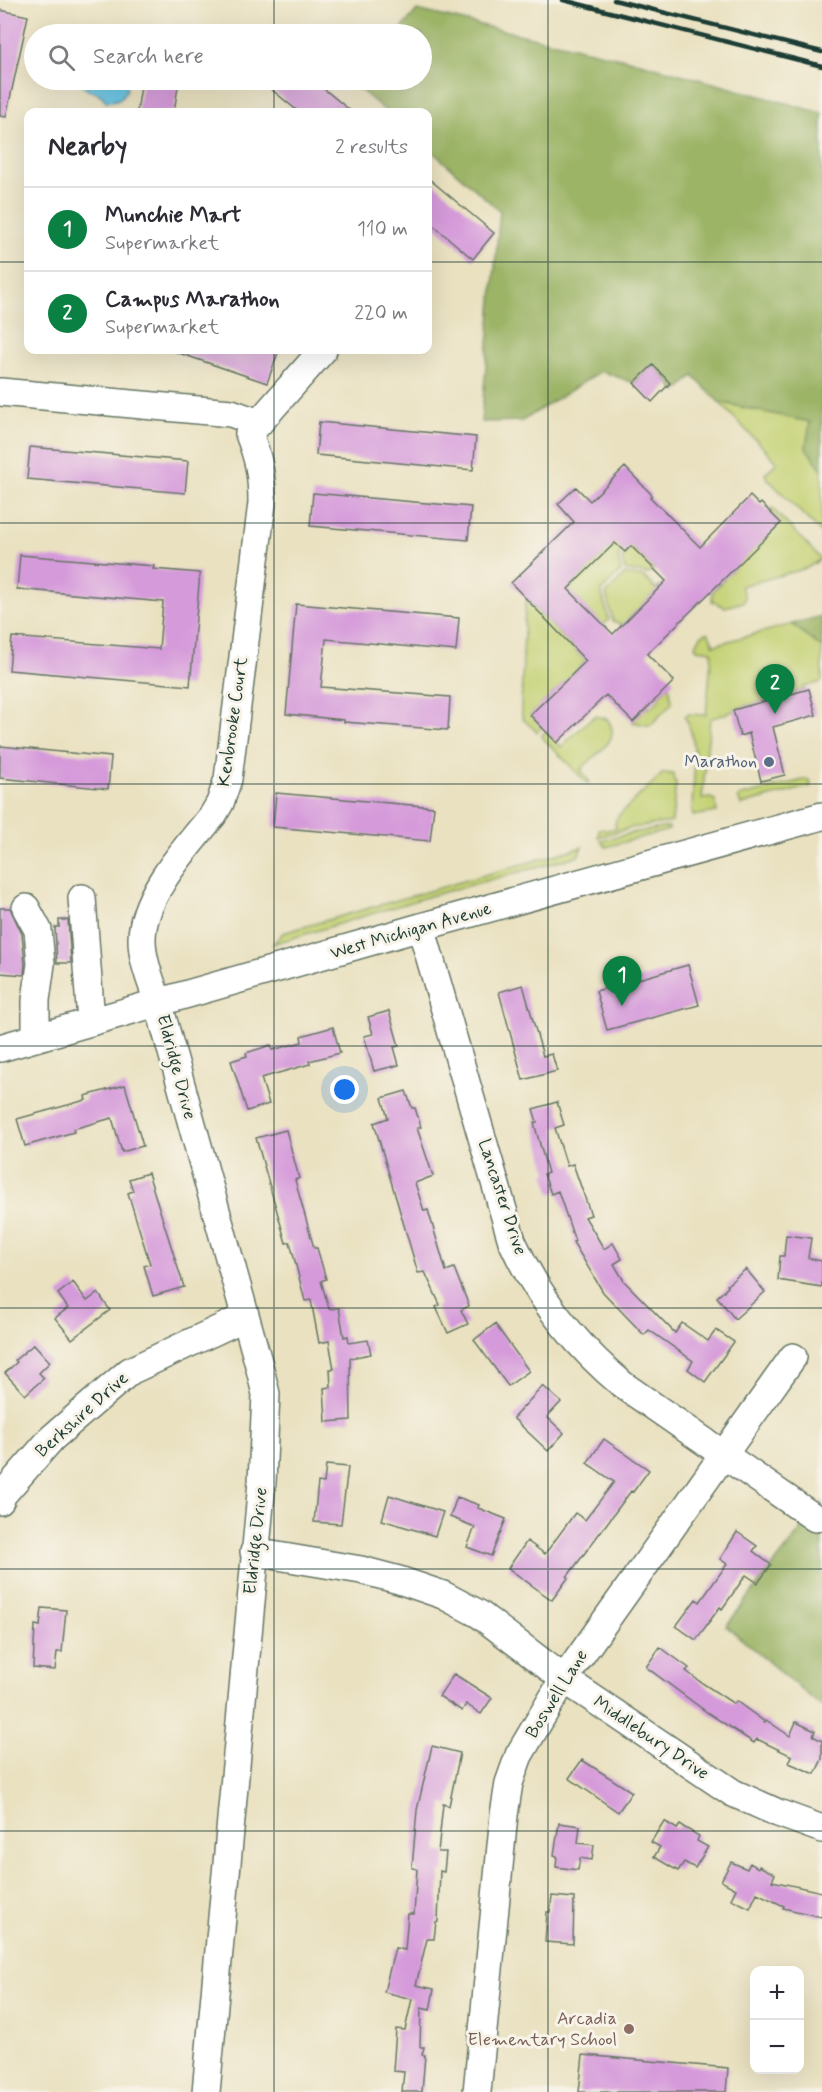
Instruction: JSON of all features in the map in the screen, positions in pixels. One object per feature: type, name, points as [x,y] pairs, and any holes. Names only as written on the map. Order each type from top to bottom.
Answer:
[{"type":"street","name":"Kenbrooke Court","points":[[158,1002],[143,956],[144,923],[153,897],[162,881],[213,815],[220,803],[228,779],[262,503],[260,467],[249,434],[319,354]]},
{"type":"street","points":[[0,393],[231,413],[259,423]]},
{"type":"street","name":"West Michigan Avenue","points":[[0,1048],[421,927],[822,816]]},
{"type":"street","points":[[82,898],[91,1022]]},
{"type":"street","points":[[26,908],[38,930],[41,964],[36,1000],[36,1038]]},
{"type":"street","name":"Lancaster Drive","points":[[421,927],[512,1241],[525,1269],[558,1319],[598,1364],[623,1385],[815,1518]]},
{"type":"street","name":"Eldridge Drive","points":[[158,1002],[266,1394],[262,1482],[206,2092]]},
{"type":"street","name":"Berkshire Drive","points":[[0,1501],[16,1478],[52,1438],[130,1371],[245,1317]]},
{"type":"street","name":"Boswell Lane","points":[[477,2092],[503,1826],[509,1783],[519,1755],[564,1679],[793,1357]]},
{"type":"street","name":"Middlebury Drive","points":[[254,1552],[361,1570],[443,1595],[479,1614],[564,1679],[733,1793],[822,1829]]},
{"type":"green space","points":[[417,10],[633,61],[822,113],[822,469],[806,448],[810,422],[719,402],[693,376],[676,392],[653,365],[634,383],[601,371],[522,421],[481,422],[500,211],[432,152],[432,108],[382,108],[361,90],[432,90],[432,24],[405,24]]},
{"type":"green space","points":[[719,402],[810,422],[806,448],[822,469],[822,534],[767,478],[765,474],[777,462]]},
{"type":"green space","points":[[772,508],[821,559],[807,568],[741,586],[745,598],[743,602],[725,607],[712,601],[713,591],[724,578],[780,523],[769,511]]},
{"type":"green space","points":[[616,542],[622,549],[618,557],[621,571],[601,591],[609,620],[603,625],[568,589]]},
{"type":"green space","points":[[631,546],[654,569],[648,574],[625,570],[622,558]]},
{"type":"green space","points":[[625,574],[644,577],[656,589],[663,585],[622,625],[613,621],[606,594]]},
{"type":"green space","points":[[527,600],[586,661],[531,715],[542,727],[537,732],[523,719],[521,711]]},
{"type":"green space","points":[[822,616],[822,648],[792,624]]},
{"type":"green space","points":[[792,624],[822,648],[822,682],[803,687],[804,690],[734,709],[734,711],[710,719],[702,799],[715,800],[717,812],[693,816],[694,750],[690,728],[685,717],[687,714],[706,715],[712,651],[697,649],[695,646],[701,636],[708,632],[714,645]]},
{"type":"green space","points":[[669,685],[672,703],[650,726],[633,722],[646,708],[650,708],[659,700],[660,695]]},
{"type":"green space","points":[[596,716],[607,719],[612,734],[605,746],[581,770],[590,782],[587,783],[541,736],[546,731],[561,747]]},
{"type":"green space","points":[[663,773],[673,774],[674,782],[676,782],[672,822],[630,828],[598,837],[599,829],[616,828],[615,823],[618,816]]},
{"type":"green space","points":[[807,779],[811,786],[741,805],[738,797]]},
{"type":"green space","points":[[669,827],[669,830],[606,847],[601,841],[632,833]]},
{"type":"green space","points":[[582,847],[578,856],[430,896],[273,944],[283,933]]},
{"type":"green space","points":[[822,1503],[822,1707],[726,1626]]},
{"type":"water","points":[[88,90],[126,90],[115,100],[106,101],[100,94]]},
{"type":"building","points":[[0,10],[28,16],[26,24],[24,24],[24,34],[6,117],[0,116]]},
{"type":"building","points":[[140,90],[177,90],[175,108],[138,108]]},
{"type":"building","points":[[272,90],[325,90],[347,108],[294,108]]},
{"type":"building","points":[[432,181],[494,233],[473,259],[432,224]]},
{"type":"building","points":[[182,354],[278,354],[267,383]]},
{"type":"building","points":[[653,365],[670,383],[652,402],[634,383]]},
{"type":"building","points":[[319,422],[476,437],[473,470],[316,455]]},
{"type":"building","points":[[30,447],[188,461],[185,493],[27,479]]},
{"type":"building","points":[[625,467],[652,495],[650,497],[700,547],[750,496],[759,505],[761,503],[781,523],[647,654],[674,681],[633,722],[606,695],[557,743],[530,715],[586,661],[511,583],[574,522],[558,504],[576,487],[590,501]],"holes":[[[615,543],[625,552],[631,546],[666,581],[613,634],[568,589]]]},
{"type":"building","points":[[313,493],[471,507],[468,540],[310,526]]},
{"type":"building","points":[[20,555],[154,566],[153,569],[200,573],[190,686],[9,670],[12,637],[159,649],[163,602],[17,589]]},
{"type":"building","points":[[296,604],[459,618],[456,651],[326,639],[321,687],[450,697],[448,730],[344,722],[344,720],[286,714]]},
{"type":"building","points":[[809,689],[816,715],[773,727],[785,775],[761,781],[749,733],[740,736],[733,710]]},
{"type":"building","points":[[0,746],[111,757],[108,789],[0,778]]},
{"type":"building","points":[[276,793],[434,807],[430,841],[273,827]]},
{"type":"building","points":[[0,908],[10,908],[22,934],[24,975],[0,973]]},
{"type":"building","points":[[59,920],[68,920],[71,963],[57,963],[55,927],[59,927]]},
{"type":"building","points":[[688,965],[699,1005],[607,1030],[596,991]]},
{"type":"building","points":[[523,985],[543,1056],[552,1054],[557,1071],[523,1080],[499,992]]},
{"type":"building","points":[[389,1011],[399,1046],[394,1047],[399,1065],[374,1071],[364,1036],[373,1034],[368,1017]]},
{"type":"building","points":[[333,1027],[340,1053],[261,1078],[269,1104],[247,1111],[231,1061],[247,1056],[246,1053],[271,1045],[272,1050],[302,1042],[301,1036]]},
{"type":"building","points":[[125,1085],[143,1146],[122,1152],[112,1118],[25,1146],[17,1119],[86,1100],[85,1096]]},
{"type":"building","points":[[406,1091],[412,1108],[415,1108],[421,1127],[417,1128],[433,1176],[415,1183],[424,1211],[428,1210],[446,1271],[454,1268],[469,1306],[461,1310],[468,1324],[448,1333],[436,1307],[440,1305],[425,1272],[418,1273],[374,1123],[388,1118],[382,1098]]},
{"type":"building","points":[[557,1102],[564,1125],[555,1128],[567,1166],[573,1164],[591,1215],[585,1217],[604,1249],[613,1243],[622,1259],[614,1264],[624,1281],[675,1333],[682,1323],[708,1341],[716,1330],[734,1342],[705,1382],[688,1369],[693,1361],[649,1330],[644,1335],[601,1290],[603,1292],[573,1242],[575,1241],[558,1191],[551,1194],[544,1174],[548,1173],[534,1123],[537,1122],[533,1109]]},
{"type":"building","points":[[286,1130],[299,1178],[295,1180],[314,1248],[317,1248],[326,1279],[321,1281],[329,1309],[339,1308],[344,1337],[348,1336],[349,1343],[368,1340],[371,1354],[350,1358],[351,1420],[326,1422],[324,1388],[331,1387],[330,1369],[334,1369],[329,1341],[319,1343],[311,1300],[305,1301],[290,1242],[286,1243],[256,1138]]},
{"type":"building","points":[[148,1173],[184,1287],[153,1296],[144,1266],[150,1264],[128,1193],[133,1191],[129,1179]]},
{"type":"building","points":[[786,1235],[811,1238],[808,1258],[822,1261],[822,1287],[778,1280],[780,1256],[784,1256]]},
{"type":"building","points":[[746,1269],[765,1292],[735,1319],[717,1297]]},
{"type":"building","points":[[73,1282],[87,1301],[98,1293],[110,1310],[72,1339],[55,1318],[68,1308],[58,1294]]},
{"type":"building","points":[[495,1324],[529,1371],[508,1386],[474,1340]]},
{"type":"building","points":[[34,1344],[50,1362],[39,1373],[44,1378],[25,1395],[5,1373],[17,1362],[15,1360]]},
{"type":"building","points":[[543,1386],[561,1402],[547,1417],[564,1433],[548,1451],[513,1418]]},
{"type":"building","points":[[604,1439],[649,1470],[633,1492],[631,1491],[552,1600],[508,1568],[527,1541],[545,1554],[575,1513],[585,1520],[614,1482],[587,1463]]},
{"type":"building","points":[[326,1465],[348,1467],[341,1524],[314,1522],[318,1482],[324,1483]]},
{"type":"building","points":[[389,1495],[443,1512],[435,1536],[382,1520]]},
{"type":"building","points":[[457,1497],[506,1519],[491,1556],[467,1547],[475,1527],[450,1517]]},
{"type":"building","points":[[737,1532],[757,1546],[753,1551],[771,1565],[758,1583],[746,1575],[696,1640],[676,1626],[696,1599],[700,1602],[727,1564],[720,1559]]},
{"type":"building","points":[[42,1608],[66,1610],[62,1652],[57,1652],[55,1670],[33,1668],[35,1625],[40,1626]]},
{"type":"building","points":[[660,1647],[689,1668],[686,1671],[699,1681],[734,1704],[736,1701],[765,1722],[766,1720],[790,1736],[796,1722],[815,1731],[813,1736],[822,1741],[822,1759],[815,1774],[789,1763],[792,1756],[757,1739],[754,1743],[708,1713],[646,1667]]},
{"type":"building","points":[[454,1674],[492,1698],[481,1714],[466,1704],[462,1711],[439,1696]]},
{"type":"building","points":[[432,1746],[460,1753],[449,1806],[443,1804],[438,1852],[446,1852],[444,1872],[440,1871],[438,1921],[434,1939],[427,1939],[416,1985],[434,1989],[430,2010],[421,2008],[420,2047],[424,2047],[422,2055],[425,2055],[422,2092],[402,2092],[404,2072],[393,2071],[396,2029],[405,2030],[412,1999],[384,1992],[395,1948],[405,1950],[408,1914],[414,1914],[417,1869],[412,1868],[417,1810]]},
{"type":"building","points":[[582,1760],[632,1792],[618,1812],[569,1778]]},
{"type":"building","points":[[664,1821],[677,1829],[680,1825],[699,1836],[697,1841],[708,1847],[695,1868],[684,1862],[678,1871],[654,1857],[660,1847],[651,1842]]},
{"type":"building","points":[[559,1823],[580,1826],[578,1843],[594,1845],[592,1860],[580,1858],[578,1870],[556,1867],[557,1856],[554,1855]]},
{"type":"building","points":[[731,1862],[747,1869],[750,1863],[758,1868],[759,1866],[775,1874],[772,1881],[822,1892],[822,1917],[783,1908],[784,1906],[757,1893],[750,1908],[731,1899],[736,1889],[721,1881]]},
{"type":"building","points":[[552,1896],[574,1898],[573,1944],[545,1942],[547,1912],[550,1912]]},
{"type":"building","points":[[583,2055],[728,2068],[726,2092],[579,2092]]},
{"type":"railway","points":[[563,0],[822,66]]},
{"type":"railway","points":[[614,0],[822,52]]},
{"type":"place","name":"Campus Marathon","points":[[775,714]]},
{"type":"place","name":"Marathon","points":[[769,762]]},
{"type":"place","name":"Munchie Mart","points":[[622,1006]]},
{"type":"place","name":"Arcadia Elementary School","points":[[629,2029]]}]
